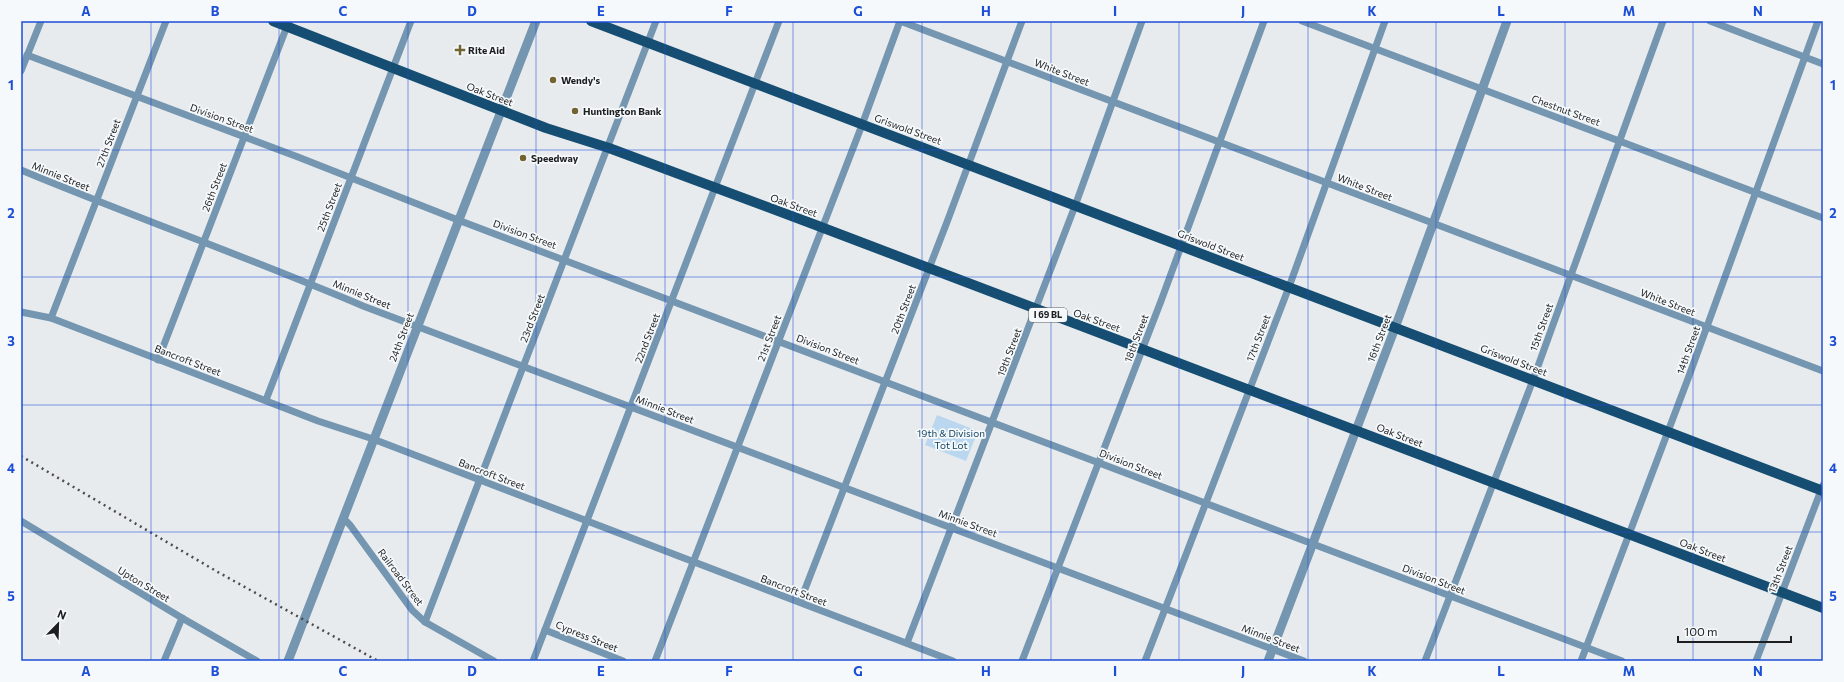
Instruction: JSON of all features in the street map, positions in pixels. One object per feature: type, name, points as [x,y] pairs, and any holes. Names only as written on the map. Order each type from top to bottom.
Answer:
[{"type":"main road","name":"Oak Street","points":[[273,21],[288,24],[393,68],[546,128],[608,148],[822,228],[1823,608]]},
{"type":"main road","name":"Griswold Street","points":[[591,21],[862,125],[969,164],[1181,247],[1533,380],[1668,433],[1822,489]]},
{"type":"street","points":[[21,71],[41,21]]},
{"type":"street","name":"27th Street","points":[[51,318],[166,21]]},
{"type":"street","name":"25th Street","points":[[266,400],[411,21]]},
{"type":"street","name":"24th Street","points":[[288,661],[536,21]]},
{"type":"street","name":"23rd Street","points":[[425,622],[656,21]]},
{"type":"street","name":"22nd Street","points":[[533,661],[779,21]]},
{"type":"street","name":"White Street","points":[[900,21],[1823,371]]},
{"type":"street","name":"21st Street","points":[[655,661],[862,125],[900,21]]},
{"type":"street","name":"20th Street","points":[[800,602],[929,269],[1022,21]]},
{"type":"street","name":"19th Street","points":[[907,643],[1075,206],[1142,21]]},
{"type":"street","name":"18th Street","points":[[1022,661],[1181,247],[1264,21]]},
{"type":"street","name":"Chestnut Street","points":[[1302,21],[1823,218]]},
{"type":"street","name":"17th Street","points":[[1145,661],[1289,287],[1385,21]]},
{"type":"street","name":"16th Street","points":[[1268,661],[1434,224],[1507,21]]},
{"type":"street","name":"15th Street","points":[[1425,661],[1533,380],[1663,21]]},
{"type":"street","points":[[1710,21],[1823,64]]},
{"type":"street","name":"14th Street","points":[[1581,661],[1668,433],[1818,21]]},
{"type":"street","name":"26th Street","points":[[158,360],[288,24]]},
{"type":"street","name":"Division Street","points":[[27,55],[1622,661]]},
{"type":"street","name":"Minnie Street","points":[[21,170],[96,201],[417,326],[1304,661]]},
{"type":"street","name":"Bancroft Street","points":[[21,312],[51,318],[318,421],[373,439],[953,661]]},
{"type":"street","name":"13th Street","points":[[1756,661],[1822,489]]},
{"type":"street","name":"Railroad Street","points":[[343,518],[350,525],[412,610],[425,622],[494,661]]},
{"type":"street","name":"Upton Street","points":[[21,521],[182,618],[257,661]]},
{"type":"street","points":[[164,661],[182,618]]},
{"type":"street","name":"Cypress Street","points":[[545,630],[622,661]]},
{"type":"green space","name":"19th & Division Tot Lot","points":[[937,415],[978,431],[966,461],[925,445]]},
{"type":"railway","points":[[21,456],[216,571],[378,661]]},
{"type":"place","name":"Rite Aid","points":[[460,50]]},
{"type":"place","name":"Wendy's","points":[[553,80]]},
{"type":"place","name":"Huntington Bank","points":[[575,111]]},
{"type":"place","name":"Speedway","points":[[523,158]]}]
